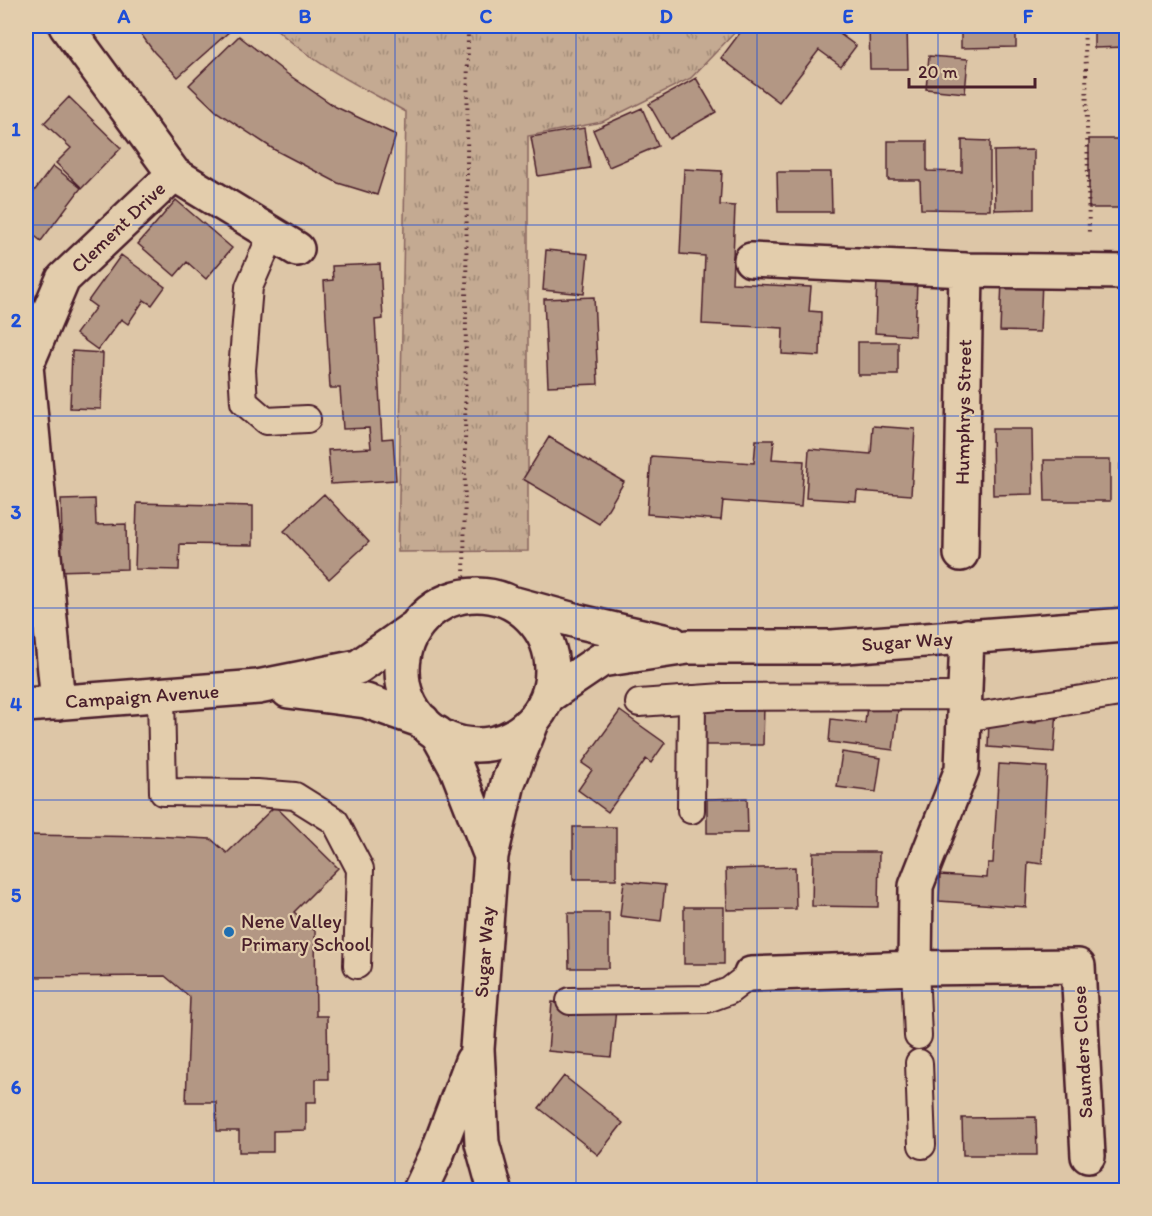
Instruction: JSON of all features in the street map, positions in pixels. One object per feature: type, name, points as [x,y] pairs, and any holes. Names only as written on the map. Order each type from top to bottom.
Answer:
[{"type":"street","name":"Clement Drive","points":[[66,26],[174,174],[285,241]]},
{"type":"street","name":"Clement Drive","points":[[58,703],[26,366],[63,279],[174,174]]},
{"type":"street","points":[[751,260],[966,270],[1126,272]]},
{"type":"street","name":"Humphrys Street","points":[[961,554],[966,270]]},
{"type":"street","points":[[464,595],[489,596],[513,603],[530,616],[542,632],[550,651],[552,672],[541,708],[518,734],[498,742],[477,745],[456,742],[430,727],[412,707],[404,687],[402,665],[407,644],[416,627],[429,612],[445,602],[464,595]]},
{"type":"street","name":"Sugar Way","points":[[513,603],[581,622],[688,647]]},
{"type":"street","name":"Sugar Way","points":[[495,1191],[482,1143],[477,1049],[491,856],[507,783],[541,708],[601,660],[688,647],[832,646],[1126,625]]},
{"type":"street","name":"Campaign Avenue","points":[[26,705],[258,687],[358,667],[416,627]]},
{"type":"street","points":[[915,968],[916,886],[962,769],[967,636]]},
{"type":"street","name":"Campaign Avenue","points":[[258,687],[366,701],[430,727]]},
{"type":"street","name":"Sugar Way","points":[[430,727],[457,769],[491,856]]},
{"type":"street","name":"Saunders Close","points":[[751,974],[915,968],[1077,966],[1088,1156]]},
{"type":"street","name":"Sugar Way","points":[[420,1191],[437,1154],[477,1049]]},
{"type":"lane","points":[[285,241],[249,287],[242,370],[244,402],[266,422],[307,419]]},
{"type":"lane","points":[[639,703],[734,697],[964,707],[1126,692]]},
{"type":"lane","points":[[161,695],[163,792],[256,793],[295,796],[335,821],[360,869],[357,965]]},
{"type":"lane","points":[[691,810],[692,699]]},
{"type":"lane","points":[[915,968],[918,1035]]},
{"type":"lane","points":[[570,1001],[707,999],[729,992],[751,974]]},
{"type":"lane","points":[[919,1063],[922,1145]]},
{"type":"path","points":[[464,595],[468,26]]},
{"type":"path","points":[[1084,26],[1089,272]]},
{"type":"green space","points":[[273,26],[741,26],[691,78],[602,122],[528,136],[528,551],[398,552],[406,112],[320,63]]},
{"type":"building","points":[[135,26],[226,26],[231,30],[178,77],[154,52]]},
{"type":"building","points":[[745,26],[829,26],[856,46],[841,66],[819,50],[779,102],[721,58]]},
{"type":"building","points":[[869,26],[907,26],[908,69],[870,69]]},
{"type":"building","points":[[961,26],[1016,26],[1016,47],[961,48]]},
{"type":"building","points":[[1094,26],[1126,26],[1126,47],[1094,48]]},
{"type":"building","points":[[239,36],[286,73],[336,107],[396,135],[377,195],[338,183],[275,150],[217,112],[189,85]]},
{"type":"building","points":[[929,56],[968,59],[965,93],[926,89]]},
{"type":"building","points":[[696,78],[716,112],[669,139],[649,104]]},
{"type":"building","points":[[69,97],[121,148],[82,188],[56,163],[71,148],[44,123]]},
{"type":"building","points":[[642,108],[658,146],[609,167],[593,130]]},
{"type":"building","points":[[584,128],[590,168],[538,176],[531,137]]},
{"type":"building","points":[[1089,139],[1126,139],[1126,208],[1089,208]]},
{"type":"building","points":[[962,140],[990,141],[990,210],[921,209],[920,180],[888,180],[888,141],[927,141],[927,171],[962,172]]},
{"type":"building","points":[[1034,150],[1034,209],[995,210],[994,151]]},
{"type":"building","points":[[53,166],[81,188],[41,241],[26,229],[26,202]]},
{"type":"building","points":[[684,169],[722,171],[720,205],[735,206],[732,283],[811,287],[809,311],[821,312],[820,356],[782,354],[783,328],[702,324],[705,256],[680,254]]},
{"type":"building","points":[[777,172],[831,172],[832,212],[778,212]]},
{"type":"building","points":[[176,200],[232,248],[206,279],[187,262],[175,276],[138,244]]},
{"type":"building","points":[[546,250],[588,254],[584,294],[543,290]]},
{"type":"building","points":[[121,255],[165,287],[152,305],[144,300],[128,324],[121,319],[98,350],[76,334],[96,307],[88,301]]},
{"type":"building","points":[[380,264],[383,319],[375,320],[382,439],[393,438],[396,480],[331,484],[328,450],[371,448],[369,428],[343,429],[340,388],[330,388],[324,281],[333,280],[332,266]]},
{"type":"building","points":[[1124,277],[1126,277],[1126,323],[1124,323]]},
{"type":"building","points":[[877,279],[917,281],[915,336],[875,333]]},
{"type":"building","points":[[1002,279],[1042,280],[1040,332],[1000,331]]},
{"type":"building","points":[[594,297],[598,384],[548,386],[544,299]]},
{"type":"building","points":[[858,342],[898,342],[898,375],[858,375]]},
{"type":"building","points":[[72,351],[103,353],[101,409],[70,408]]},
{"type":"building","points":[[873,426],[915,429],[911,495],[857,491],[856,501],[806,498],[809,449],[871,454]]},
{"type":"building","points":[[992,429],[1032,429],[1033,494],[993,495]]},
{"type":"building","points":[[549,437],[624,482],[599,524],[523,479]]},
{"type":"building","points":[[756,440],[774,440],[772,459],[804,461],[801,507],[723,501],[721,520],[647,514],[651,456],[754,463]]},
{"type":"building","points":[[1044,460],[1110,460],[1110,501],[1045,501]]},
{"type":"building","points":[[1120,464],[1126,464],[1126,505],[1120,505]]},
{"type":"building","points":[[324,494],[369,542],[329,579],[284,531]]},
{"type":"building","points":[[95,499],[96,525],[126,524],[127,569],[55,571],[55,544],[62,543],[61,500]]},
{"type":"building","points":[[137,503],[253,506],[253,545],[180,544],[179,570],[135,569]]},
{"type":"building","points":[[696,705],[764,705],[763,745],[695,745]]},
{"type":"building","points":[[867,706],[898,710],[893,750],[829,742],[831,719],[865,723]]},
{"type":"building","points":[[1037,708],[1057,710],[1054,752],[988,747],[989,720],[1036,723]]},
{"type":"building","points":[[620,711],[665,743],[651,763],[646,759],[608,812],[578,790],[592,770],[582,763]]},
{"type":"building","points":[[842,752],[881,758],[876,792],[837,787]]},
{"type":"building","points":[[999,764],[1047,767],[1042,864],[1028,862],[1026,907],[939,901],[940,875],[987,878],[988,863],[993,863]]},
{"type":"building","points":[[747,798],[748,833],[707,833],[707,799]]},
{"type":"building","points":[[275,806],[338,868],[294,912],[315,931],[316,1016],[327,1016],[328,1079],[316,1079],[316,1102],[306,1102],[306,1130],[273,1131],[273,1152],[239,1152],[239,1131],[217,1131],[216,1102],[186,1102],[190,997],[165,976],[26,977],[26,835],[211,839],[227,853]]},
{"type":"building","points":[[573,827],[616,827],[616,879],[573,879]]},
{"type":"building","points":[[813,852],[879,852],[878,907],[812,906]]},
{"type":"building","points":[[795,867],[796,909],[727,910],[726,869]]},
{"type":"building","points":[[624,881],[665,885],[661,921],[620,916]]},
{"type":"building","points":[[684,907],[724,907],[724,964],[684,964]]},
{"type":"building","points":[[568,913],[609,913],[609,968],[569,968]]},
{"type":"building","points":[[552,1002],[616,1009],[611,1057],[548,1051]]},
{"type":"building","points":[[564,1076],[623,1123],[598,1155],[539,1108]]},
{"type":"building","points":[[1036,1117],[1037,1155],[963,1155],[962,1118]]},
{"type":"place","name":"Nene Valley Primary School","points":[[229,932]]}]
